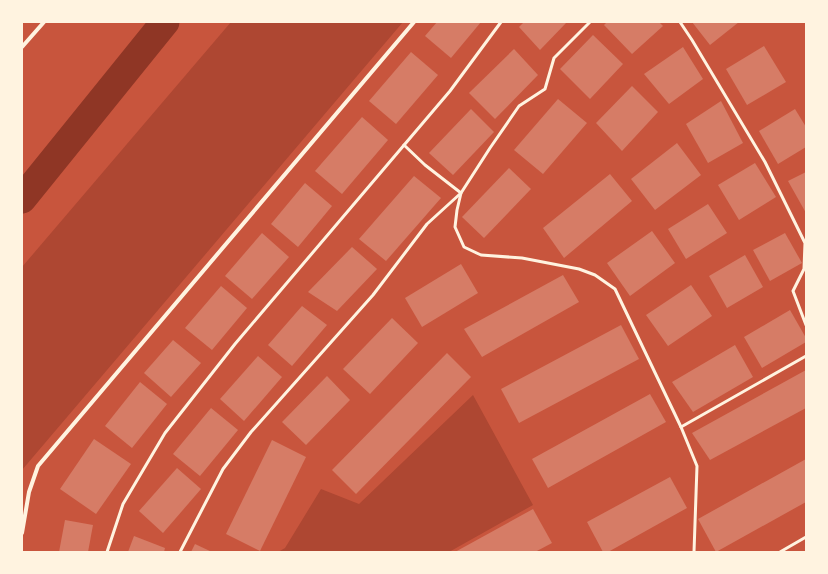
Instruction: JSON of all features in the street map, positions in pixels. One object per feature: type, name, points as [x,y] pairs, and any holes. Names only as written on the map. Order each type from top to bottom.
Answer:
[{"type":"street","points":[[22,47],[44,22]]},
{"type":"street","points":[[22,533],[29,492],[38,466],[414,22]]},
{"type":"lane","points":[[106,552],[123,504],[165,433],[235,344],[450,91],[501,22]]},
{"type":"lane","points":[[180,552],[223,469],[251,432],[373,295],[427,224],[461,193],[490,148],[520,106],[545,89],[554,58],[590,22]]},
{"type":"lane","points":[[680,22],[766,162],[805,243],[804,269],[793,291],[806,325]]},
{"type":"lane","points":[[404,145],[425,165],[461,193]]},
{"type":"lane","points":[[461,193],[457,210],[456,227],[464,247],[481,255],[522,258],[579,268],[596,275],[615,290],[681,427],[697,466],[694,552]]},
{"type":"lane","points":[[681,427],[806,356]]},
{"type":"lane","points":[[780,552],[806,537]]},
{"type":"shaded area","points":[[231,22],[403,22],[22,470],[22,267]]},
{"type":"shaded area","points":[[473,395],[533,505],[449,552],[278,552],[285,548],[321,489],[359,504]]},
{"type":"building","points":[[437,22],[481,22],[451,58],[425,36]]},
{"type":"building","points":[[524,22],[567,22],[540,50],[519,27]]},
{"type":"building","points":[[607,22],[659,22],[663,26],[632,54],[604,25]]},
{"type":"building","points":[[692,22],[739,22],[710,45]]},
{"type":"building","points":[[593,35],[623,64],[590,99],[560,69]]},
{"type":"building","points":[[764,46],[786,82],[747,105],[726,69]]},
{"type":"building","points":[[683,47],[703,79],[669,104],[644,74]]},
{"type":"building","points":[[514,49],[538,75],[495,119],[469,93]]},
{"type":"building","points":[[411,52],[438,75],[396,124],[369,101]]},
{"type":"building","points":[[632,86],[658,112],[622,151],[596,123]]},
{"type":"building","points":[[558,99],[587,123],[543,174],[514,150]]},
{"type":"building","points":[[721,101],[743,143],[708,163],[686,124]]},
{"type":"building","points":[[471,109],[494,132],[453,175],[429,153]]},
{"type":"building","points":[[795,109],[806,127],[806,147],[778,164],[759,131]]},
{"type":"building","points":[[362,117],[388,140],[342,194],[315,171]]},
{"type":"building","points":[[677,143],[701,175],[655,210],[631,179]]},
{"type":"building","points":[[755,163],[776,197],[739,220],[718,185]]},
{"type":"building","points":[[509,168],[531,189],[484,238],[462,217]]},
{"type":"building","points":[[806,172],[806,213],[788,181]]},
{"type":"building","points":[[610,174],[632,201],[564,258],[543,228]]},
{"type":"building","points":[[414,176],[441,198],[386,261],[359,239]]},
{"type":"building","points":[[305,183],[332,206],[298,247],[271,224]]},
{"type":"building","points":[[708,204],[727,233],[686,259],[668,229]]},
{"type":"building","points":[[652,231],[675,263],[630,296],[607,263]]},
{"type":"building","points":[[262,233],[289,257],[252,299],[225,276]]},
{"type":"building","points":[[785,233],[802,263],[770,281],[753,250]]},
{"type":"building","points":[[352,247],[377,269],[337,311],[308,292]]},
{"type":"building","points":[[745,255],[763,287],[727,308],[709,276]]},
{"type":"building","points":[[461,264],[478,293],[422,327],[405,298]]},
{"type":"building","points":[[563,275],[579,302],[482,357],[464,329]]},
{"type":"building","points":[[691,285],[712,316],[668,346],[646,315]]},
{"type":"building","points":[[221,286],[247,308],[212,350],[185,328]]},
{"type":"building","points":[[302,306],[327,325],[292,366],[268,345]]},
{"type":"building","points":[[790,310],[806,338],[806,342],[762,368],[744,337]]},
{"type":"building","points":[[392,318],[418,343],[370,394],[343,369]]},
{"type":"building","points":[[621,325],[639,359],[519,423],[501,389]]},
{"type":"building","points":[[173,340],[201,363],[171,397],[144,373]]},
{"type":"building","points":[[735,345],[753,377],[693,412],[672,382]]},
{"type":"building","points":[[447,353],[471,377],[356,494],[332,470]]},
{"type":"building","points":[[258,356],[282,377],[244,421],[220,399]]},
{"type":"building","points":[[806,370],[806,408],[710,460],[692,433]]},
{"type":"building","points":[[327,376],[350,400],[306,445],[282,422]]},
{"type":"building","points":[[140,382],[167,404],[132,448],[105,426]]},
{"type":"building","points":[[650,394],[666,422],[548,488],[532,459]]},
{"type":"building","points":[[211,408],[238,430],[200,476],[173,454]]},
{"type":"building","points":[[94,439],[131,464],[96,514],[60,489]]},
{"type":"building","points":[[272,440],[306,457],[260,551],[226,534]]},
{"type":"building","points":[[806,459],[806,502],[716,552],[698,519]]},
{"type":"building","points":[[177,468],[201,489],[163,533],[139,511]]},
{"type":"building","points":[[670,477],[687,508],[608,552],[603,552],[587,522]]},
{"type":"building","points":[[533,509],[552,543],[535,552],[455,552]]},
{"type":"building","points":[[65,520],[93,525],[88,552],[59,552]]},
{"type":"building","points":[[134,536],[165,548],[164,552],[128,552]]},
{"type":"building","points":[[195,544],[212,552],[191,552]]},
{"type":"waterway","points":[[22,199],[165,22]]}]
